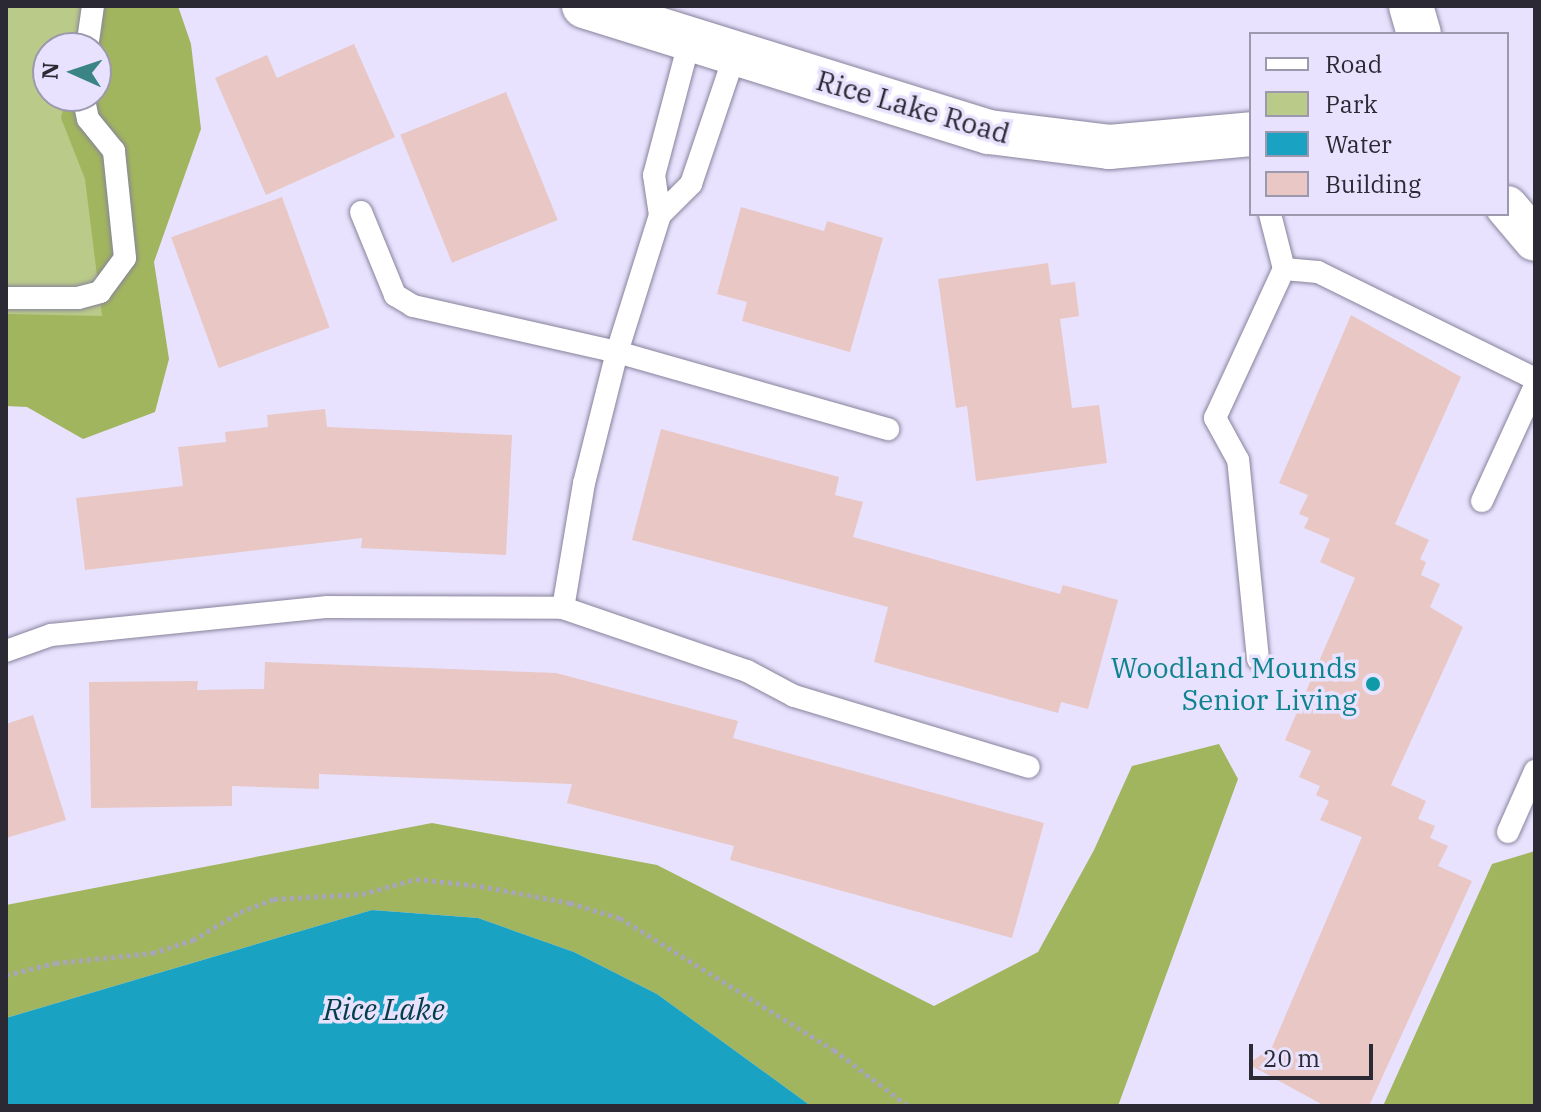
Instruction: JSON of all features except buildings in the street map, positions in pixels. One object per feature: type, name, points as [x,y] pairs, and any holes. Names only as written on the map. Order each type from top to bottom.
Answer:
[{"type":"street","name":"Rice Lake Road","points":[[584,6],[989,132],[1047,142],[1109,147],[1249,134]]},
{"type":"street","points":[[1411,6],[1418,32]]},
{"type":"street","points":[[1509,209],[1535,240]]},
{"type":"lane","points":[[89,32],[93,6]]},
{"type":"lane","points":[[563,608],[584,483],[617,352],[660,215],[654,175],[690,39]]},
{"type":"lane","points":[[660,215],[691,184],[735,54]]},
{"type":"lane","points":[[6,298],[78,298],[100,292],[125,258],[114,151],[88,119],[86,112]]},
{"type":"lane","points":[[361,212],[395,295],[413,306],[617,352],[888,429]]},
{"type":"lane","points":[[1258,659],[1238,460],[1215,418],[1284,269],[1271,216]]},
{"type":"lane","points":[[1284,269],[1318,272],[1535,379]]},
{"type":"lane","points":[[1482,501],[1535,386]]},
{"type":"lane","points":[[6,651],[51,635],[328,607],[563,608],[747,671],[794,696],[1029,767]]},
{"type":"lane","points":[[1508,832],[1535,771]]},
{"type":"path","points":[[6,975],[55,963],[152,953],[193,940],[240,912],[274,899],[362,894],[416,879],[480,886],[570,903],[620,918],[834,1050],[908,1106]]},
{"type":"green space","points":[[6,6],[121,6],[110,348],[6,346]]},
{"type":"green space","points":[[89,6],[178,6],[191,44],[201,129],[154,262],[169,359],[155,412],[83,439],[27,407],[6,406],[6,314],[102,316],[85,179],[61,118],[62,112],[112,112],[112,32],[91,32]]},
{"type":"green space","points":[[1219,744],[1238,779],[1118,1106],[811,1106],[657,994],[574,952],[478,918],[372,910],[6,1018],[6,905],[432,823],[657,865],[934,1006],[1038,952],[1094,850],[1132,766]]},
{"type":"green space","points":[[1535,851],[1535,1106],[1383,1106],[1492,864]]},
{"type":"water","name":"Rice Lake","points":[[372,910],[478,918],[574,952],[657,994],[811,1106],[6,1106],[6,1018]]},
{"type":"place","name":"Woodland Mounds Senior Living","points":[[1373,684]]}]
